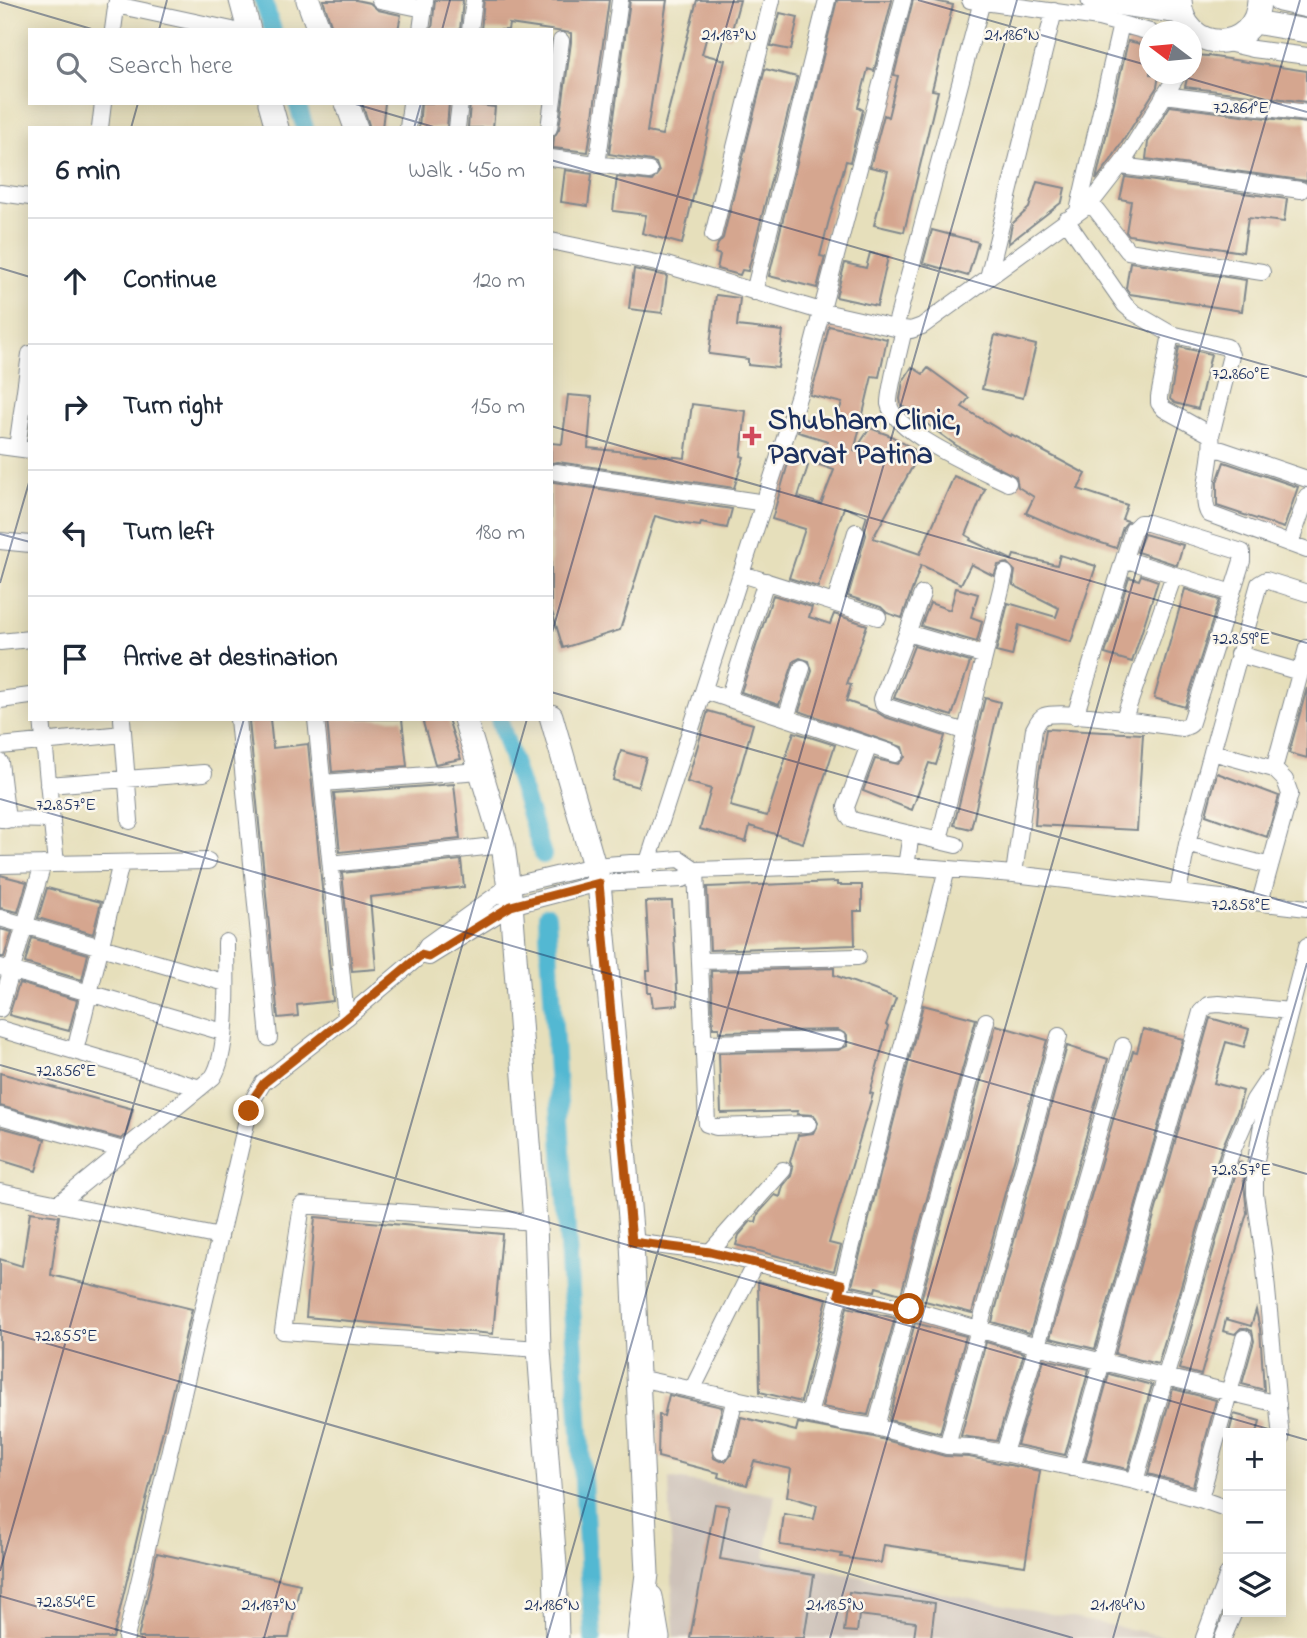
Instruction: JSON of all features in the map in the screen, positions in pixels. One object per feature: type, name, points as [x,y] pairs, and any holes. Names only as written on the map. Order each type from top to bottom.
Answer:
[{"type":"main road","points":[[241,0],[248,28]]},
{"type":"main road","points":[[308,0],[318,28]]},
{"type":"main road","points":[[1093,0],[1180,6],[1189,21]]},
{"type":"main road","points":[[1280,0],[1307,6]]},
{"type":"main road","points":[[1202,39],[1234,39],[1245,32],[1257,11],[1307,31]]},
{"type":"main road","points":[[271,105],[276,126]]},
{"type":"main road","points":[[348,105],[355,126]]},
{"type":"main road","points":[[466,721],[503,845],[510,896],[535,1222],[539,1349],[555,1566],[557,1638]]},
{"type":"main road","points":[[552,721],[596,874],[632,1242],[647,1574],[658,1638]]},
{"type":"main road","points":[[542,1638],[542,1612],[555,1566]]},
{"type":"main road","points":[[639,1638],[647,1574]]},
{"type":"street","points":[[380,0],[425,5],[421,28]]},
{"type":"street","points":[[470,28],[474,0]]},
{"type":"street","points":[[597,165],[620,0]]},
{"type":"street","points":[[713,236],[772,0]]},
{"type":"street","points":[[754,292],[827,0]]},
{"type":"street","points":[[640,880],[650,861],[824,312],[903,0]]},
{"type":"street","points":[[1009,483],[926,442],[894,416],[889,402],[900,329],[976,1],[1054,11],[1139,29]]},
{"type":"street","points":[[113,28],[117,3],[223,28]]},
{"type":"street","points":[[988,278],[1054,11]]},
{"type":"street","points":[[1121,24],[1078,212],[1125,305],[1171,334],[1227,347],[1230,351],[1212,442],[1205,503],[1209,514],[1307,550]]},
{"type":"street","points":[[1202,39],[1307,56]]},
{"type":"street","points":[[553,99],[561,41]]},
{"type":"street","points":[[553,241],[666,265],[824,312],[911,330],[922,326],[1078,212],[1121,166],[1171,84]]},
{"type":"street","points":[[1164,95],[1307,113]]},
{"type":"street","points":[[100,126],[103,105]]},
{"type":"street","points":[[408,126],[411,105]]},
{"type":"street","points":[[457,126],[460,105]]},
{"type":"street","points":[[549,126],[552,105]]},
{"type":"street","points":[[553,158],[649,171]]},
{"type":"street","points":[[1121,166],[1301,190]]},
{"type":"street","points":[[0,193],[28,197]]},
{"type":"street","points":[[1078,212],[1128,251],[1262,272]]},
{"type":"street","points":[[1171,334],[1159,397],[1164,409],[1222,450],[1307,480]]},
{"type":"street","points":[[0,446],[23,449],[28,381]]},
{"type":"street","points":[[556,472],[765,503]]},
{"type":"street","points":[[1290,544],[1307,496]]},
{"type":"street","points":[[1014,874],[1034,729],[1038,721],[1044,716],[1075,716],[1183,728],[1191,725],[1242,552],[1143,523],[1133,530],[1075,716]]},
{"type":"street","points":[[835,603],[856,532]]},
{"type":"street","points":[[0,541],[28,544]]},
{"type":"street","points":[[1124,559],[1232,593]]},
{"type":"street","points":[[939,841],[1005,573]]},
{"type":"street","points":[[742,574],[878,617]]},
{"type":"street","points":[[1123,721],[1174,575]]},
{"type":"street","points":[[728,699],[766,581]]},
{"type":"street","points":[[1178,891],[1187,844],[1256,588],[1262,581],[1307,593]]},
{"type":"street","points":[[922,594],[882,692],[883,704],[966,732]]},
{"type":"street","points":[[907,633],[984,655]]},
{"type":"street","points":[[0,642],[28,639]]},
{"type":"street","points":[[1274,769],[1307,648]]},
{"type":"street","points":[[1238,654],[1300,672]]},
{"type":"street","points":[[786,718],[802,668]]},
{"type":"street","points":[[705,691],[895,754]]},
{"type":"street","points":[[0,700],[28,696]]},
{"type":"street","points":[[0,1009],[6,969],[50,864],[52,820],[42,721]]},
{"type":"street","points":[[238,721],[269,1038]]},
{"type":"street","points":[[316,721],[346,1018]]},
{"type":"street","points":[[0,746],[44,742],[122,727],[131,821]]},
{"type":"street","points":[[869,745],[846,807],[852,820],[956,845]]},
{"type":"street","points":[[1212,752],[1274,769],[1284,779],[1290,794],[1260,902]]},
{"type":"street","points":[[0,762],[4,819],[52,820]]},
{"type":"street","points":[[323,783],[480,771]]},
{"type":"street","points":[[48,785],[204,772]]},
{"type":"street","points":[[906,866],[911,834]]},
{"type":"street","points":[[1187,844],[1270,866]]},
{"type":"street","points":[[331,864],[503,845]]},
{"type":"street","points":[[126,1638],[249,1111],[264,1083],[421,955],[429,957],[510,896],[650,861],[680,859],[696,870]]},
{"type":"street","points":[[0,865],[208,862]]},
{"type":"street","points":[[75,1051],[121,863]]},
{"type":"street","points":[[596,874],[640,880],[683,879],[696,870],[883,864],[1178,891],[1307,908]]},
{"type":"street","points":[[809,1415],[947,869]]},
{"type":"street","points":[[696,870],[707,1124],[716,1127],[808,1124]]},
{"type":"street","points":[[0,918],[226,983]]},
{"type":"street","points":[[58,1204],[213,1077],[218,1068],[223,1032],[226,942]]},
{"type":"street","points":[[1280,1428],[1264,1258],[1255,1194],[1255,1167],[1264,1112],[1307,946]]},
{"type":"street","points":[[700,961],[858,957]]},
{"type":"street","points":[[6,969],[223,1032]]},
{"type":"street","points":[[1072,1468],[1200,1012],[1208,1005],[1219,1004],[1290,1011]]},
{"type":"street","points":[[876,1427],[986,1021]]},
{"type":"street","points":[[0,1029],[200,1088]]},
{"type":"street","points":[[947,1446],[1059,1035]]},
{"type":"street","points":[[703,1043],[838,1040]]},
{"type":"street","points":[[1004,1453],[1123,1046]]},
{"type":"street","points":[[1135,1481],[1230,1156],[1254,1100],[1275,1068]]},
{"type":"street","points":[[0,1116],[123,1150]]},
{"type":"street","points":[[710,1252],[783,1170]]},
{"type":"street","points":[[0,1192],[220,1237]]},
{"type":"street","points":[[535,1222],[302,1205],[283,1331],[539,1349]]},
{"type":"street","points":[[632,1242],[710,1252],[755,1263],[1037,1346],[1278,1404]]},
{"type":"street","points":[[693,1388],[755,1263]]},
{"type":"street","points":[[1200,1499],[1244,1338]]},
{"type":"street","points":[[638,1378],[876,1427],[947,1446],[1004,1453],[1135,1481],[1223,1507]]},
{"type":"street","points":[[722,1451],[736,1398]]},
{"type":"street","points":[[1203,1638],[1223,1587]]},
{"type":"street","points":[[1223,1638],[1232,1617]]},
{"type":"shaded area","points":[[669,1478],[775,1495],[765,1558],[1175,1638],[674,1638]]},
{"type":"building","points":[[323,0],[356,0],[370,3],[378,10],[401,15],[398,28],[332,28]]},
{"type":"building","points":[[435,0],[463,0],[460,28],[432,28]]},
{"type":"building","points":[[484,0],[609,0],[588,152],[553,148],[554,137],[559,129],[571,33],[553,30],[553,28],[509,24],[508,28],[481,28]]},
{"type":"building","points":[[630,0],[667,0],[647,132],[662,135],[697,0],[740,0],[730,37],[708,32],[702,54],[725,60],[682,244],[642,233],[646,215],[613,211],[617,177],[652,181],[659,172],[656,163],[651,161],[609,154]]},
{"type":"building","points":[[837,0],[892,0],[874,71],[868,69],[858,107],[863,110],[850,162],[846,161],[828,224],[820,256],[825,257],[817,288],[769,276]]},
{"type":"building","points":[[913,0],[931,0],[953,5],[932,90],[938,91],[904,232],[874,225],[888,171],[870,167],[884,115],[888,117],[898,76],[894,75]]},
{"type":"building","points":[[780,13],[798,17],[791,50],[771,46]]},
{"type":"building","points":[[1128,41],[1139,44],[1139,84],[1158,84],[1157,87],[1096,180]]},
{"type":"building","points":[[1202,56],[1307,71],[1307,102],[1185,87],[1186,84],[1202,84]]},
{"type":"building","points":[[765,69],[797,77],[748,271],[742,270],[740,275],[717,269],[720,255],[715,253],[723,238]]},
{"type":"building","points":[[363,105],[385,105],[382,126],[369,126]]},
{"type":"building","points":[[421,105],[449,105],[447,126],[419,126]]},
{"type":"building","points":[[470,105],[495,107],[493,126],[468,126]]},
{"type":"building","points":[[1170,106],[1307,123],[1307,181],[1146,159],[1148,142]]},
{"type":"building","points":[[565,170],[592,174],[588,206],[561,202]]},
{"type":"building","points":[[1125,177],[1287,199],[1284,222],[1248,218],[1243,252],[1129,235],[1126,232],[1131,201],[1120,199]]},
{"type":"building","points":[[1037,182],[1065,188],[1062,202],[1008,244],[1012,224],[1029,208]]},
{"type":"building","points":[[932,230],[978,242],[968,276],[923,263]]},
{"type":"building","points":[[870,253],[888,257],[877,306],[836,297],[845,263],[866,268]]},
{"type":"building","points":[[1130,262],[1246,280],[1242,311],[1130,294],[1126,288]]},
{"type":"building","points":[[634,269],[667,276],[662,313],[629,309]]},
{"type":"building","points":[[716,295],[740,298],[737,326],[783,331],[778,368],[748,365],[748,359],[709,354]]},
{"type":"building","points":[[829,326],[887,339],[879,377],[872,376],[854,452],[870,428],[891,436],[920,453],[873,538],[920,554],[954,476],[985,489],[966,535],[970,540],[1012,560],[1014,555],[1057,565],[1060,555],[1096,566],[1071,642],[1019,625],[1012,656],[996,652],[1008,603],[1056,617],[1059,608],[1013,585],[1015,571],[1007,563],[998,565],[994,576],[971,564],[961,584],[921,565],[902,618],[887,613],[881,607],[848,596],[866,535],[864,525],[867,516],[844,507],[818,587],[789,578],[805,529],[772,519],[789,460],[808,466],[798,497],[821,504],[834,470],[819,465],[828,441],[798,432],[802,418],[833,428],[842,403],[810,395]]},
{"type":"building","points":[[995,335],[1036,345],[1023,398],[982,389]]},
{"type":"building","points":[[1179,347],[1211,354],[1198,409],[1170,399]]},
{"type":"building","points":[[912,367],[923,374],[928,368],[969,398],[962,407],[1010,436],[1011,434],[1086,474],[1078,489],[1127,505],[1122,519],[1128,521],[1123,527],[1116,548],[1069,532],[1026,513],[1034,497],[1018,487],[1016,477],[957,446],[901,405],[903,381]]},
{"type":"building","points":[[568,395],[592,397],[588,448],[685,458],[692,404],[746,411],[741,456],[744,457],[734,488],[553,463],[553,443],[562,444]]},
{"type":"building","points":[[1224,462],[1298,487],[1284,528],[1217,506],[1217,482]]},
{"type":"building","points":[[553,482],[732,509],[727,528],[701,523],[700,526],[685,524],[655,516],[620,630],[563,648],[553,615]]},
{"type":"building","points":[[1144,534],[1183,545],[1177,565],[1137,552]]},
{"type":"building","points":[[1141,575],[1158,581],[1132,662],[1105,654],[1129,577],[1139,580]]},
{"type":"building","points":[[956,588],[978,594],[971,617],[982,621],[977,642],[921,626],[930,603],[950,610]]},
{"type":"building","points":[[1185,589],[1219,600],[1185,707],[1154,698]]},
{"type":"building","points":[[773,595],[812,607],[809,617],[830,624],[834,614],[867,625],[847,684],[851,685],[846,701],[945,736],[936,765],[929,763],[912,810],[863,791],[875,759],[898,764],[905,757],[902,747],[799,711],[812,671],[809,661],[800,658],[794,661],[779,705],[741,692]]},
{"type":"building","points":[[914,646],[970,662],[952,716],[894,698]]},
{"type":"building","points":[[1307,688],[1307,758],[1289,753]]},
{"type":"building","points":[[985,698],[1000,702],[971,829],[954,825]]},
{"type":"building","points":[[708,711],[753,724],[730,806],[767,816],[794,732],[835,745],[803,843],[750,826],[746,842],[700,829],[711,789],[687,782]]},
{"type":"building","points":[[249,721],[270,721],[273,748],[308,744],[333,1001],[297,1005],[298,1016],[278,1018]]},
{"type":"building","points":[[327,721],[402,721],[407,766],[332,772]]},
{"type":"building","points":[[423,721],[449,721],[461,759],[435,764]]},
{"type":"building","points":[[1046,729],[1143,734],[1137,830],[1035,825],[1038,780]]},
{"type":"building","points":[[621,751],[646,758],[638,787],[613,780]]},
{"type":"building","points":[[1217,773],[1279,796],[1267,837],[1206,815]]},
{"type":"building","points":[[454,784],[460,839],[340,852],[334,793]]},
{"type":"building","points":[[461,860],[464,887],[370,897],[376,969],[352,971],[342,873]]},
{"type":"building","points":[[0,875],[27,882],[18,912],[0,908]]},
{"type":"building","points":[[837,882],[837,885],[862,885],[862,911],[854,911],[855,945],[710,950],[707,887]]},
{"type":"building","points":[[47,888],[101,902],[93,934],[38,918]]},
{"type":"building","points":[[672,901],[678,1005],[653,1007],[651,993],[648,993],[647,971],[650,971],[646,902]]},
{"type":"building","points":[[0,929],[12,932],[4,957],[0,957]]},
{"type":"building","points":[[32,938],[88,954],[82,980],[25,963]]},
{"type":"building","points":[[834,968],[834,975],[896,998],[886,1025],[888,1026],[870,1093],[873,1094],[829,1243],[841,1246],[834,1271],[736,1245],[739,1235],[751,1221],[756,1222],[758,1214],[775,1195],[780,1197],[783,1186],[791,1176],[793,1167],[790,1162],[798,1135],[813,1133],[818,1123],[814,1115],[797,1114],[798,1111],[721,1113],[719,1053],[838,1050],[847,1046],[847,1035],[838,1030],[719,1032],[719,1028],[713,1028],[711,971]]},
{"type":"building","points":[[19,983],[77,1000],[69,1031],[9,1015]]},
{"type":"building","points":[[923,1005],[976,1019],[901,1294],[876,1287],[875,1291],[852,1286]]},
{"type":"building","points":[[1210,1018],[1249,1029],[1244,1047],[1226,1042],[1214,1083],[1243,1091],[1220,1153],[1158,1364],[1115,1354]]},
{"type":"building","points":[[996,1025],[1047,1040],[972,1313],[921,1300]]},
{"type":"building","points":[[1143,1029],[1183,1039],[1095,1349],[1050,1338],[1133,1051],[1137,1052]]},
{"type":"building","points":[[1067,1046],[1108,1059],[1030,1333],[992,1322]]},
{"type":"building","points":[[0,1073],[133,1109],[126,1135],[121,1139],[0,1106]]},
{"type":"building","points":[[0,1127],[45,1139],[36,1171],[0,1160]]},
{"type":"building","points":[[1239,1162],[1242,1163],[1247,1213],[1201,1375],[1179,1369]]},
{"type":"building","points":[[30,1212],[59,1216],[51,1275],[192,1309],[113,1638],[0,1638],[0,1259],[22,1266]]},
{"type":"building","points":[[315,1217],[502,1234],[493,1334],[306,1317]]},
{"type":"building","points":[[758,1281],[827,1299],[801,1402],[760,1392]]},
{"type":"building","points":[[847,1307],[895,1318],[868,1415],[822,1407]]},
{"type":"building","points":[[1256,1310],[1264,1390],[1242,1384],[1254,1341],[1252,1331],[1241,1328],[1235,1334],[1223,1331],[1226,1319],[1251,1326]]},
{"type":"building","points":[[915,1323],[966,1336],[940,1433],[889,1420]]},
{"type":"building","points":[[986,1342],[1024,1353],[997,1441],[961,1436]]},
{"type":"building","points":[[1044,1359],[1089,1369],[1065,1455],[1017,1445]]},
{"type":"building","points":[[1109,1374],[1152,1385],[1128,1469],[1085,1460]]},
{"type":"building","points":[[1173,1389],[1216,1400],[1193,1486],[1148,1474]]},
{"type":"building","points":[[669,1395],[722,1407],[712,1449],[714,1458],[720,1461],[726,1461],[732,1454],[741,1417],[796,1431],[798,1423],[874,1437],[945,1456],[969,1457],[1040,1471],[1025,1566],[884,1545],[881,1563],[780,1545],[784,1514],[814,1519],[817,1505],[787,1496],[791,1469],[754,1461],[747,1485],[718,1477],[719,1473],[658,1457],[659,1415],[664,1416]]},
{"type":"building","points":[[1234,1414],[1260,1421],[1258,1428],[1230,1428]]},
{"type":"building","points":[[715,1504],[729,1506],[720,1559],[814,1575],[804,1638],[690,1638]]},
{"type":"building","points":[[157,1553],[300,1584],[289,1638],[138,1638]]},
{"type":"building","points":[[849,1592],[935,1603],[931,1638],[914,1638],[916,1622],[859,1615],[857,1632],[844,1631]]},
{"type":"waterway","points":[[263,0],[272,28]]},
{"type":"waterway","points":[[298,105],[304,126]]},
{"type":"waterway","points":[[500,721],[543,855]]},
{"type":"waterway","points":[[547,916],[593,1638]]},
{"type":"place","name":"Shubham Clinic, Parvat Patina","points":[[752,436]]},
{"type":"route","points":[[249,1111],[264,1083],[421,955],[429,957],[511,906],[599,883],[632,1242],[710,1252],[842,1284],[839,1294],[909,1309]]}]
